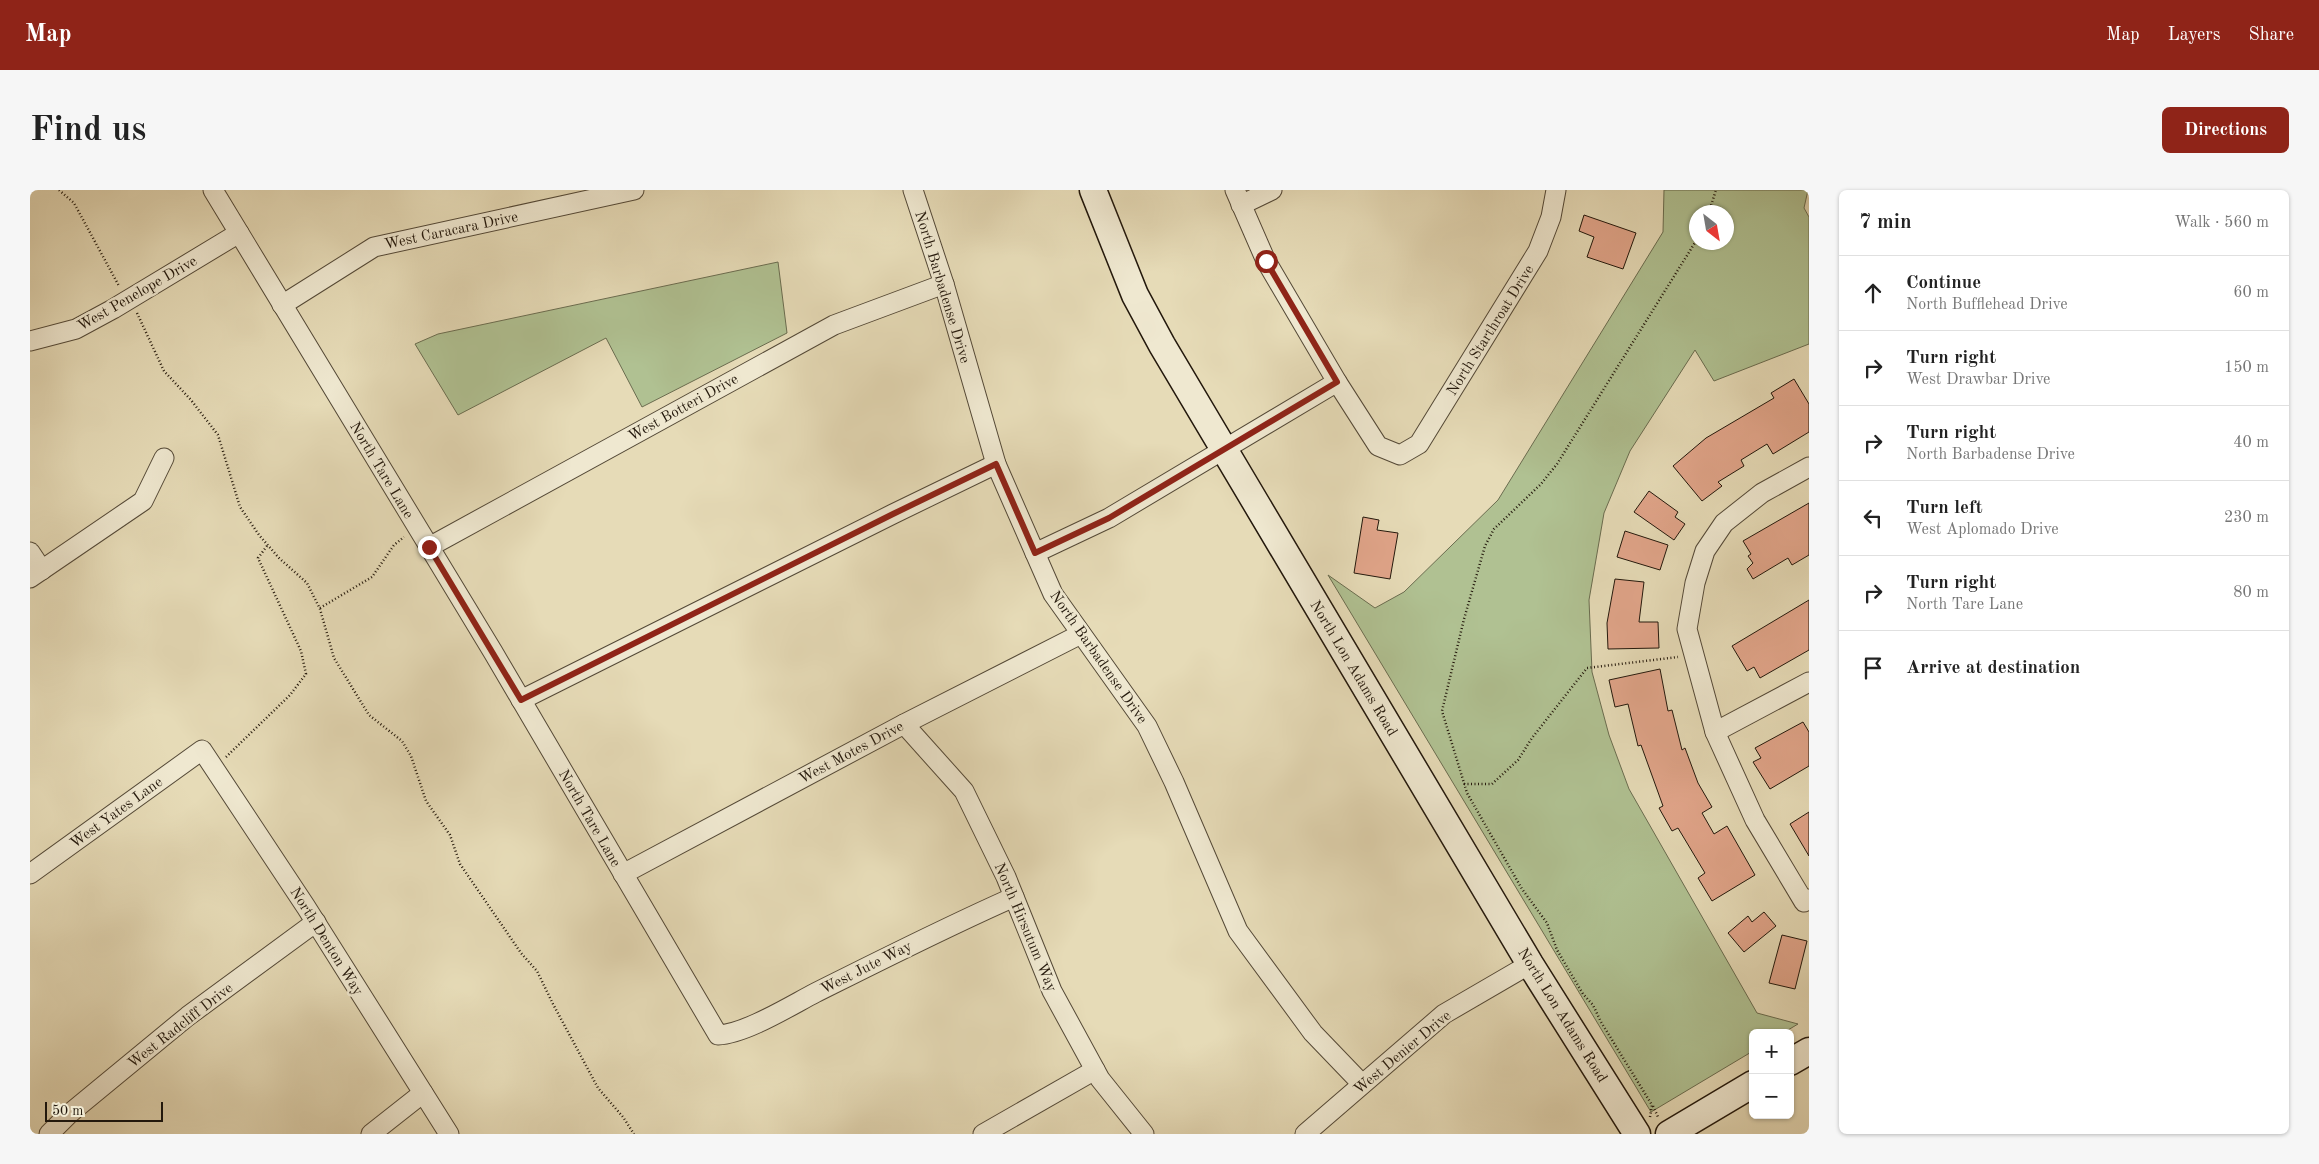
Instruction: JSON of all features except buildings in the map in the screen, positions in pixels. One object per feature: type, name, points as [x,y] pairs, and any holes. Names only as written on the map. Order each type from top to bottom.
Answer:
[{"type":"street","name":"North Tare Lane","points":[[213,190],[521,700],[718,1035]]},
{"type":"street","name":"West Caracara Drive","points":[[282,305],[374,247],[634,190]]},
{"type":"street","name":"North Barbadense Drive","points":[[913,190],[944,284],[996,464],[1053,594],[1147,726],[1174,782],[1238,931],[1313,1033],[1362,1084]]},
{"type":"street","name":"North Lon Adams Road","points":[[1093,190],[1135,295],[1223,450],[1530,964],[1652,1131]]},
{"type":"street","points":[[1035,553],[1109,518],[1337,382],[1266,261],[1238,197],[1272,190]]},
{"type":"street","name":"North Starthroat Drive","points":[[1337,382],[1378,446],[1400,454],[1418,444],[1538,251],[1551,217],[1556,190]]},
{"type":"street","name":"West Penelope Drive","points":[[30,341],[76,328],[128,300],[239,233]]},
{"type":"street","name":"West Botteri Drive","points":[[429,547],[834,324],[944,284]]},
{"type":"street","points":[[30,552],[36,574],[143,501],[164,458]]},
{"type":"street","points":[[521,700],[996,464]]},
{"type":"street","points":[[1806,901],[1755,820],[1714,732],[1687,630],[1695,583],[1704,552],[1724,523],[1762,493],[1809,467]]},
{"type":"street","name":"West Motes Drive","points":[[623,874],[904,724],[1081,634]]},
{"type":"street","points":[[1714,732],[1809,682]]},
{"type":"street","name":"North Hirsutum Way","points":[[904,724],[964,791],[1014,897],[1052,991],[1100,1079],[1144,1134]]},
{"type":"street","name":"North Denton Way","points":[[202,750],[316,922],[449,1134]]},
{"type":"street","name":"West Yates Lane","points":[[30,874],[202,750]]},
{"type":"street","name":"West Jute Way","points":[[718,1035],[728,1035],[764,1019],[957,922],[1014,897]]},
{"type":"street","name":"West Radcliff Drive","points":[[49,1134],[68,1114],[188,1016],[316,922]]},
{"type":"street","name":"West Denier Drive","points":[[1306,1134],[1444,1014],[1530,964]]},
{"type":"street","points":[[1794,1060],[1809,1051]]},
{"type":"street","points":[[983,1134],[1095,1070]]},
{"type":"street","points":[[1652,1131],[1749,1086]]},
{"type":"street","points":[[371,1134],[423,1093]]},
{"type":"path","points":[[59,190],[74,203],[108,269],[140,318],[164,371],[191,400],[218,435],[240,507],[279,558],[308,583],[320,609],[334,658],[369,715],[402,742],[411,756],[426,801],[450,835],[460,864],[521,953],[537,971],[552,1004],[598,1088],[623,1117],[634,1134]]},
{"type":"path","points":[[1711,205],[1716,190]]},
{"type":"path","points":[[1652,1131],[1652,1104],[1601,1022],[1594,1005],[1584,994],[1562,957],[1547,923],[1522,889],[1467,793],[1442,711],[1464,619],[1485,546],[1494,529],[1542,484],[1557,464],[1690,250]]},
{"type":"path","points":[[320,609],[372,577],[394,545],[416,526]]},
{"type":"path","points":[[214,768],[290,695],[306,674],[301,651],[258,558],[268,545]]},
{"type":"path","points":[[1464,784],[1492,784],[1518,760],[1532,738],[1587,668],[1694,655]]},
{"type":"green space","points":[[1664,190],[1808,190],[1804,208],[1809,217],[1809,344],[1714,381],[1695,350],[1630,451],[1604,513],[1589,600],[1592,672],[1609,735],[1629,789],[1757,1013],[1798,1024],[1790,1029],[1749,1029],[1749,1053],[1651,1112],[1328,575],[1375,608],[1404,592],[1498,500],[1663,232]]},
{"type":"green space","points":[[778,262],[787,333],[642,407],[606,338],[458,415],[415,344],[438,334]]},
{"type":"route","points":[[429,547],[521,700],[996,464],[1035,553],[1109,518],[1337,382],[1266,261]]}]
